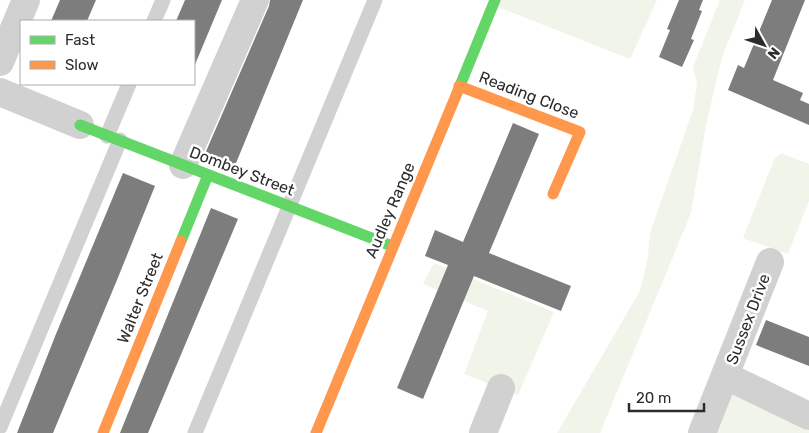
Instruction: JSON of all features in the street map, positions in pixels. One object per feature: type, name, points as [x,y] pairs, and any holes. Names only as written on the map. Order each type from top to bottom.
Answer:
[{"type":"street","points":[[0,62],[26,0]]},
{"type":"street","points":[[183,165],[254,0]]},
{"type":"street","name":"Audley Range","points":[[316,433],[495,0]]},
{"type":"street","name":"Reading Close","points":[[459,86],[580,132],[553,194]]},
{"type":"street","points":[[0,92],[80,125]]},
{"type":"street","name":"Dombey Street","points":[[80,125],[392,246]]},
{"type":"street","name":"Walter Street","points":[[103,433],[208,175]]},
{"type":"street","name":"Sussex Drive","points":[[702,433],[770,262]]},
{"type":"street","name":"Sussex Drive","points":[[726,376],[809,416]]},
{"type":"street","points":[[483,433],[501,388]]},
{"type":"lane","points":[[154,20],[163,0]]},
{"type":"lane","points":[[195,433],[375,0]]},
{"type":"lane","points":[[0,427],[114,138],[128,85]]},
{"type":"shaded area","points":[[495,0],[657,0],[630,59],[493,5]]},
{"type":"shaded area","points":[[720,0],[745,0],[722,57],[706,125],[691,213],[600,433],[557,433],[640,291],[648,257],[650,233],[693,110],[697,83],[693,67]]},
{"type":"shaded area","points":[[781,153],[809,164],[809,201],[788,254],[743,238],[774,160]]},
{"type":"shaded area","points":[[434,263],[554,312],[518,395],[464,374],[488,311],[423,284]]},
{"type":"shaded area","points":[[726,376],[809,414],[809,433],[703,433]]},
{"type":"building","points":[[60,0],[96,0],[87,20],[51,20]]},
{"type":"building","points":[[185,0],[222,0],[195,65],[195,20],[176,20]]},
{"type":"building","points":[[270,0],[303,0],[234,168],[204,156]]},
{"type":"building","points":[[679,0],[703,0],[699,10],[702,11],[691,39],[694,40],[682,67],[659,57],[670,30],[667,29]]},
{"type":"building","points":[[772,0],[805,0],[773,80],[803,93],[800,100],[809,104],[809,125],[728,90],[738,65],[744,68]]},
{"type":"building","points":[[513,123],[539,134],[489,253],[571,286],[561,311],[474,276],[423,399],[397,388],[448,265],[425,256],[435,230],[463,242]]},
{"type":"building","points":[[123,173],[155,186],[117,280],[53,433],[17,433],[56,334]]},
{"type":"building","points":[[211,208],[238,219],[148,433],[120,433]]},
{"type":"building","points":[[766,320],[809,337],[809,366],[756,345]]},
{"type":"traffic: fast","points":[[457,93],[495,0]]},
{"type":"traffic: fast","points":[[80,125],[392,246]]},
{"type":"traffic: fast","points":[[181,241],[208,175]]},
{"type":"traffic: slow","points":[[459,86],[580,132],[553,194]]},
{"type":"traffic: slow","points":[[316,433],[457,93]]},
{"type":"traffic: slow","points":[[103,433],[181,241]]}]
